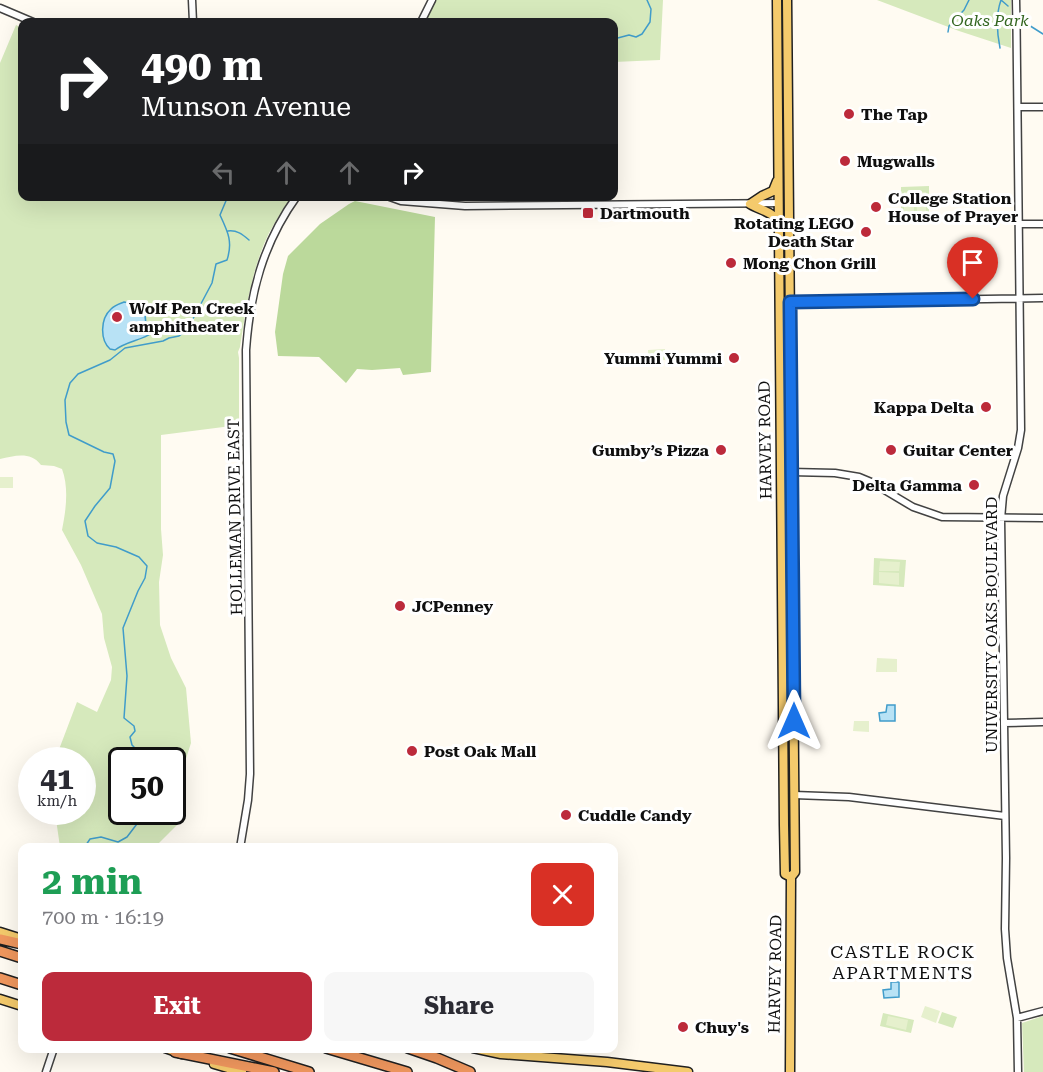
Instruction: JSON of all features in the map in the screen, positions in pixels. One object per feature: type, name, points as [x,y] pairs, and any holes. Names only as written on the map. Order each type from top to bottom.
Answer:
[{"type":"highway","points":[[0,939],[18,943]]},
{"type":"highway","points":[[0,951],[18,957]]},
{"type":"highway","points":[[0,978],[18,984]]},
{"type":"highway","points":[[184,1053],[274,1072]]},
{"type":"highway","points":[[246,1053],[309,1072]]},
{"type":"highway","points":[[343,1053],[407,1072]]},
{"type":"highway","points":[[422,1053],[470,1072]]},
{"type":"main road","name":"HARVEY ROAD","points":[[777,0],[785,874],[791,877]]},
{"type":"main road","name":"HARVEY ROAD","points":[[788,0],[795,872],[791,877],[790,1072]]},
{"type":"main road","points":[[777,53],[782,59],[782,88],[788,91]]},
{"type":"main road","points":[[778,178],[773,191],[750,204],[773,215],[779,222]]},
{"type":"main road","points":[[789,179],[779,203],[783,207],[784,224],[789,230]]},
{"type":"main road","points":[[779,271],[784,282],[785,296],[790,302],[785,306],[779,325]]},
{"type":"main road","points":[[780,439],[785,446],[786,470],[791,472]]},
{"type":"main road","points":[[781,525],[786,529],[787,554],[792,561]]},
{"type":"main road","points":[[783,657],[794,655]]},
{"type":"main road","points":[[784,769],[789,774],[790,794],[794,795]]},
{"type":"main road","points":[[0,932],[18,938]]},
{"type":"main road","points":[[0,999],[18,1005]]},
{"type":"main road","points":[[180,1053],[242,1072]]},
{"type":"main road","points":[[496,1053],[607,1062],[688,1072]]},
{"type":"street","points":[[192,0],[193,18]]},
{"type":"street","points":[[423,18],[432,0]]},
{"type":"street","name":"UNIVERSITY OAKS BOULEVARD","points":[[1016,0],[1021,430],[1018,448],[1003,496],[1001,519],[1005,929],[1007,958],[1017,1018],[1018,1072]]},
{"type":"street","points":[[0,8],[24,18]]},
{"type":"street","points":[[1018,107],[1043,107]]},
{"type":"street","name":"HOLLEMAN DRIVE EAST","points":[[241,843],[250,774],[247,332],[257,276],[279,225],[294,201]]},
{"type":"street","points":[[401,201],[465,206],[779,203]]},
{"type":"street","points":[[1019,224],[1043,224]]},
{"type":"street","points":[[790,302],[1043,298]]},
{"type":"street","points":[[791,472],[835,473],[859,477],[913,507],[942,517],[1043,519]]},
{"type":"street","points":[[1004,723],[1043,722]]},
{"type":"street","points":[[794,795],[849,797],[1005,816]]},
{"type":"street","points":[[1017,1018],[1043,1011]]},
{"type":"street","points":[[46,1072],[52,1053]]},
{"type":"green space","points":[[436,0],[663,0],[660,60],[618,62],[618,18],[426,18]]},
{"type":"green space","name":"Oaks Park","points":[[877,0],[1011,0],[1011,48],[959,31]]},
{"type":"green space","points":[[16,25],[18,26],[18,201],[289,201],[263,246],[250,288],[238,352],[239,425],[161,435],[163,555],[159,582],[160,625],[171,658],[186,688],[191,743],[186,759],[186,747],[108,747],[108,825],[177,825],[159,843],[59,843],[57,825],[96,825],[96,747],[60,747],[77,702],[97,712],[111,680],[112,667],[104,638],[102,614],[81,565],[62,530],[66,491],[62,469],[41,465],[27,456],[0,459],[0,63]]},
{"type":"green space","points":[[929,186],[929,218],[901,219],[901,187]]},
{"type":"green space","points":[[904,192],[914,192],[914,213],[904,213]]},
{"type":"green space","points":[[916,192],[926,192],[926,212],[917,213]]},
{"type":"green space","points":[[355,201],[435,217],[431,372],[403,375],[400,368],[357,369],[346,383],[319,357],[278,356],[275,332],[283,274],[288,256],[320,224]]},
{"type":"green space","points":[[665,349],[665,360],[648,360],[648,350]]},
{"type":"green space","points":[[0,477],[13,477],[13,488],[0,488]]},
{"type":"green space","points":[[874,558],[906,560],[904,587],[873,585]]},
{"type":"green space","points":[[880,561],[900,562],[899,571],[879,571]]},
{"type":"green space","points":[[879,572],[899,573],[899,585],[879,583]]},
{"type":"green space","points":[[877,658],[897,659],[897,672],[876,672]]},
{"type":"green space","points":[[854,721],[869,721],[869,732],[853,731]]},
{"type":"green space","points":[[925,1006],[940,1011],[936,1023],[921,1017]]},
{"type":"green space","points":[[942,1012],[957,1017],[953,1028],[938,1023]]},
{"type":"green space","points":[[883,1013],[914,1020],[911,1033],[880,1026]]},
{"type":"green space","points":[[888,1016],[908,1020],[906,1030],[886,1025]]},
{"type":"green space","points":[[1043,1016],[1043,1072],[1024,1072],[1022,1023]]},
{"type":"water","points":[[124,302],[143,308],[146,327],[152,333],[115,350],[110,349],[104,340],[103,324],[107,313]]},
{"type":"water","points":[[887,705],[895,705],[895,721],[880,721],[879,713],[886,712]]},
{"type":"water","points":[[891,982],[899,982],[899,997],[884,998],[883,990],[891,989]]},
{"type":"waterway","points":[[618,38],[629,35],[636,37],[642,34],[650,22],[651,9],[647,0]]},
{"type":"waterway","points":[[948,32],[949,26],[964,10],[969,0]]},
{"type":"waterway","points":[[1000,48],[997,24],[1001,0],[1008,6]]},
{"type":"waterway","points":[[1024,22],[1043,34]]},
{"type":"waterway","points":[[134,747],[130,737],[135,731],[134,726],[124,718],[127,676],[123,628],[145,578],[147,566],[139,557],[116,547],[97,543],[88,536],[85,521],[110,488],[115,461],[113,454],[69,435],[65,400],[70,383],[78,374],[110,360],[125,348],[163,341],[179,336],[187,330],[212,283],[216,264],[227,260],[230,248],[229,237],[220,215],[226,201]]},
{"type":"waterway","points":[[228,231],[239,233],[249,240]]},
{"type":"waterway","points":[[87,843],[90,839],[101,837],[118,842],[127,837],[136,825]]},
{"type":"place","name":"The Tap","points":[[849,114]]},
{"type":"place","name":"Mugwalls","points":[[845,161]]},
{"type":"place","name":"College Station House of Prayer","points":[[876,207]]},
{"type":"place","name":"Dartmouth","points":[[588,213]]},
{"type":"place","name":"Rotating LEGO Death Star","points":[[866,232]]},
{"type":"place","name":"Mong Chon Grill","points":[[731,263]]},
{"type":"place","name":"Wolf Pen Creek amphitheater","points":[[117,317]]},
{"type":"place","name":"Yummi Yummi","points":[[734,358]]},
{"type":"place","name":"Kappa Delta","points":[[986,407]]},
{"type":"place","name":"Gumby’s Pizza","points":[[721,450]]},
{"type":"place","name":"Guitar Center","points":[[891,450]]},
{"type":"place","name":"Delta Gamma","points":[[974,485]]},
{"type":"place","name":"JCPenney","points":[[400,606]]},
{"type":"place","name":"Post Oak Mall","points":[[412,751]]},
{"type":"place","name":"Cuddle Candy","points":[[566,815]]},
{"type":"place","name":"Chuy's","points":[[683,1027]]},
{"type":"district","name":"CASTLE ROCK APARTMENTS","points":[[903,961]]},
{"type":"route","points":[[794,721],[790,302],[973,299]]}]
